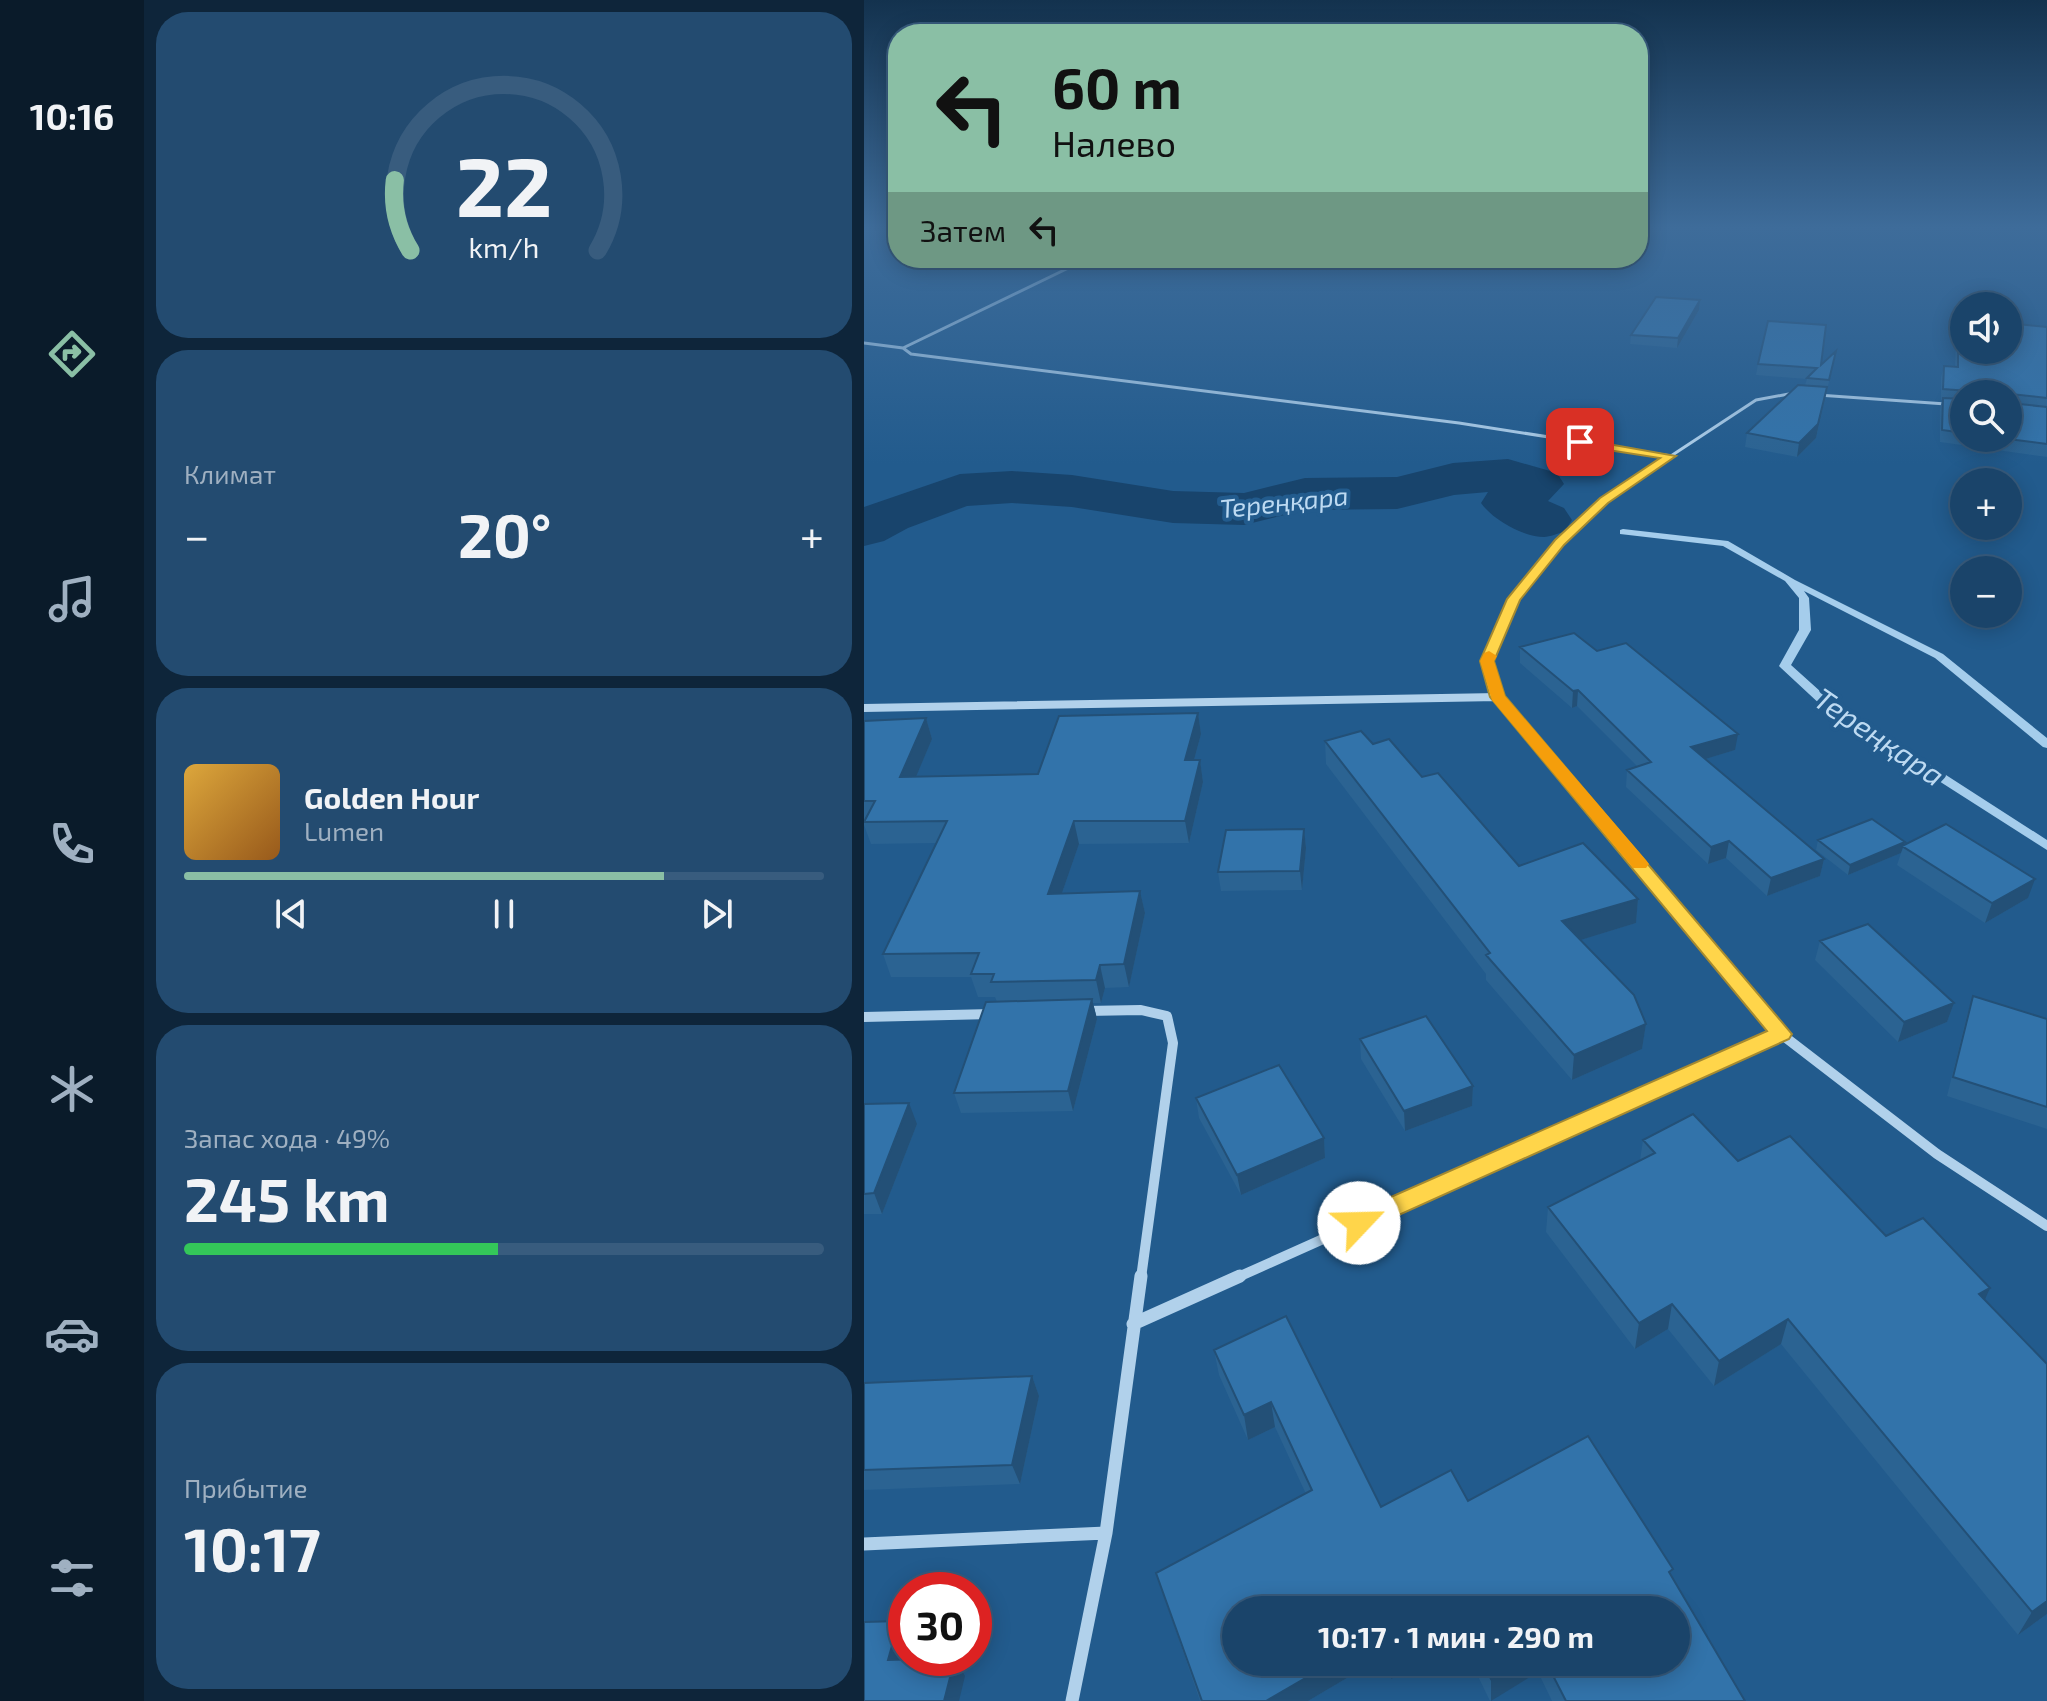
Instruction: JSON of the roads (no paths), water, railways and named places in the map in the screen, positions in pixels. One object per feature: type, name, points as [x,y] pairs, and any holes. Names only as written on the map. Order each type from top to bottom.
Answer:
[{"type":"street","points":[[864,708],[1498,697],[1781,1034],[1937,1154],[2047,1226]]},
{"type":"street","points":[[1072,1701],[1106,1533],[1173,1043],[1167,1016],[1141,1010],[1080,1012]]},
{"type":"street","points":[[864,1017],[1003,1014]]},
{"type":"street","points":[[1133,1324],[1781,1034]]},
{"type":"street","points":[[864,1544],[1106,1533]]},
{"type":"lane","points":[[903,348],[991,305]]},
{"type":"lane","points":[[864,343],[903,348],[911,354],[1459,423],[1671,456]]},
{"type":"lane","points":[[1498,697],[1487,661],[1513,599],[1560,542],[1604,500],[1756,400],[1789,393],[1948,404]]},
{"type":"waterway","name":"Тереңқара","points":[[864,529],[888,516],[960,490],[1012,487],[1072,491],[1173,507],[1244,509],[1305,494],[1397,493],[1453,479],[1508,475],[1538,484],[1508,503],[1544,520]]},
{"type":"waterway","name":"Тереңқара","points":[[1623,532],[1725,543],[1789,579],[1804,598],[1805,630],[1785,666],[1827,704],[2047,846]]},
{"type":"waterway","points":[[1796,583],[1939,656],[2047,744]]}]
